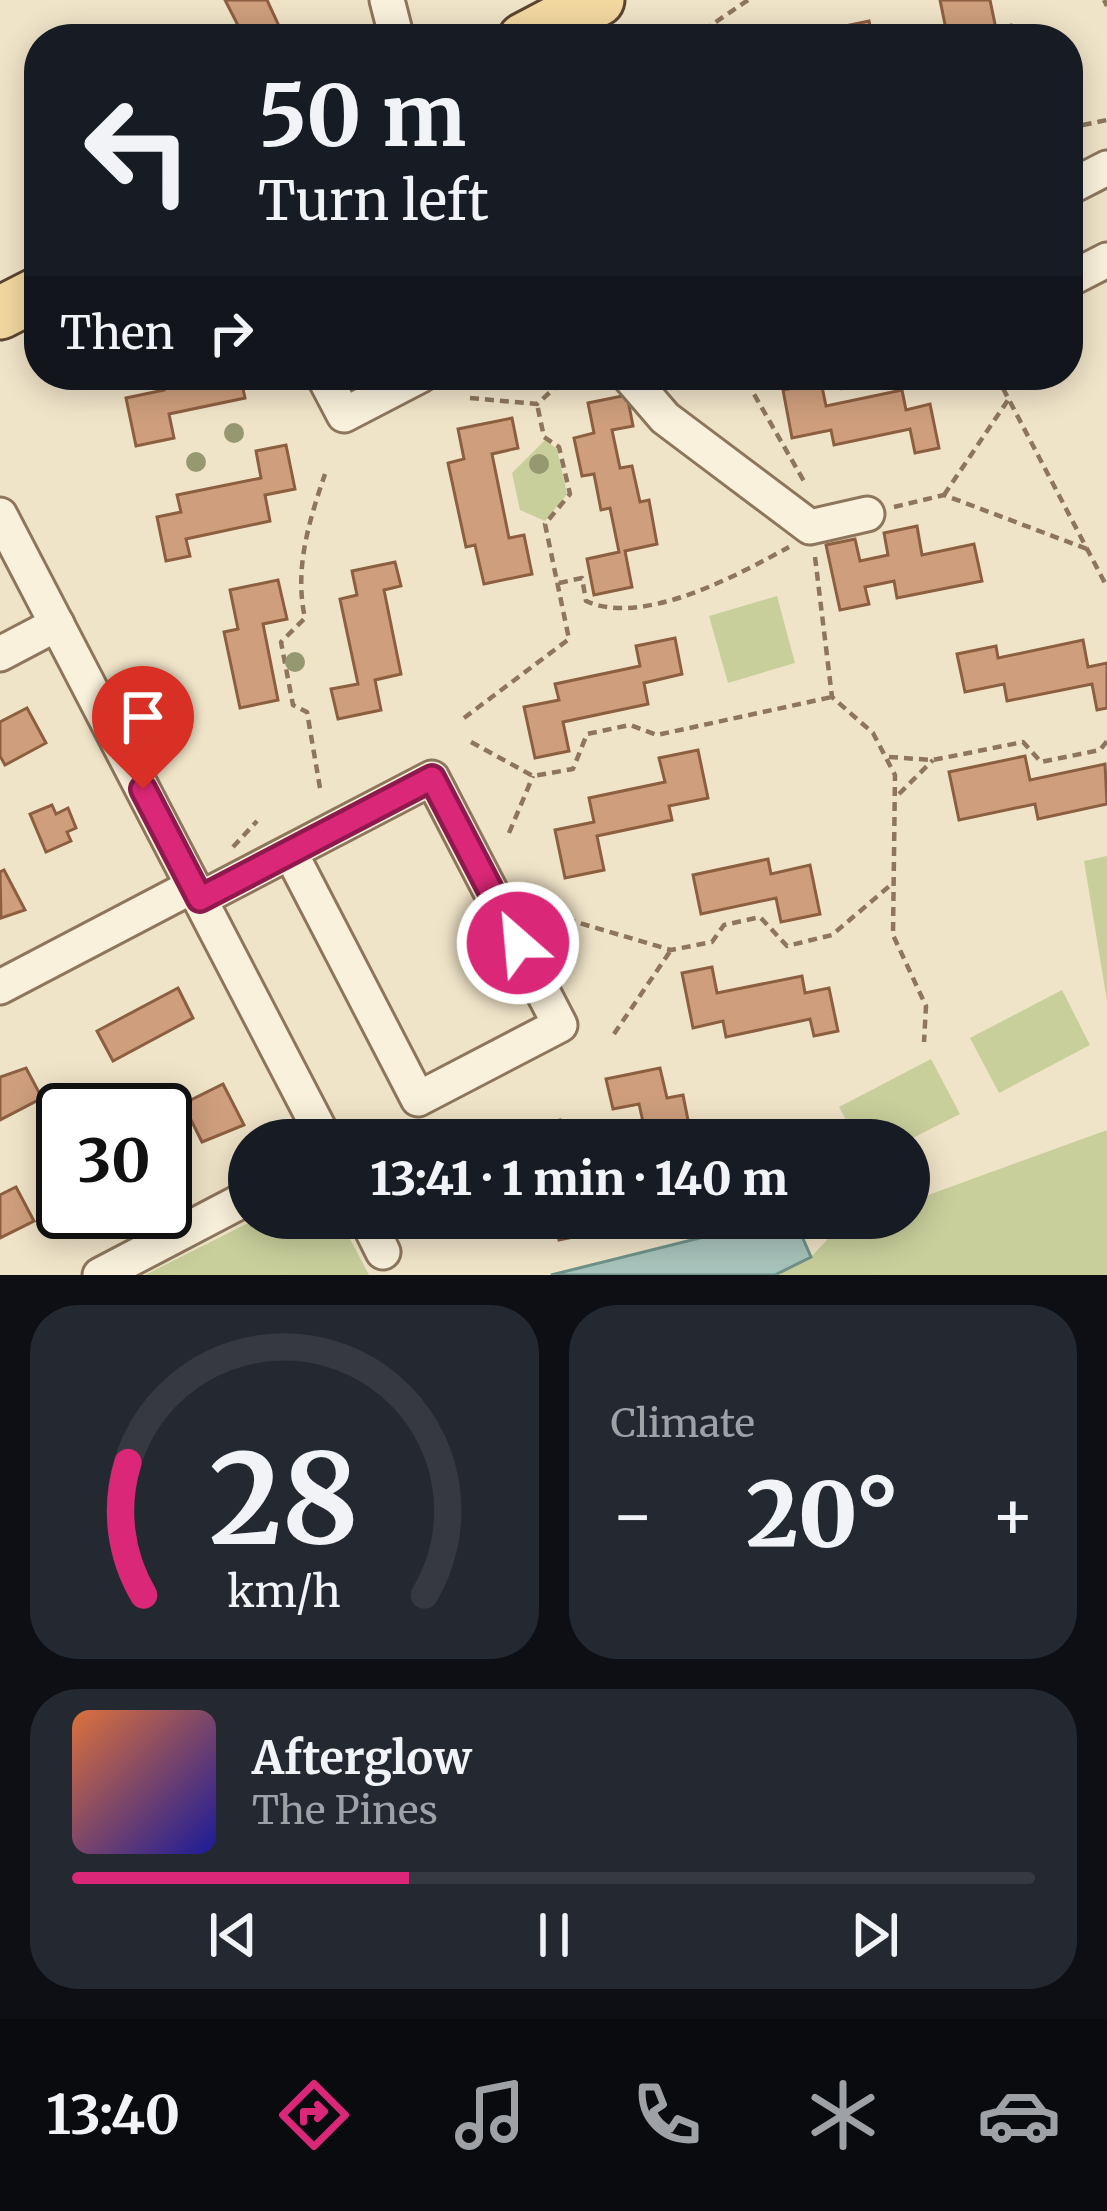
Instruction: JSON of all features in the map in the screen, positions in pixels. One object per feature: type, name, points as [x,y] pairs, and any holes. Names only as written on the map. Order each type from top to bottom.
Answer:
[{"type":"main road","points":[[552,24],[598,0]]},
{"type":"street","points":[[331,390],[344,415],[392,390]]},
{"type":"street","points":[[641,390],[665,418],[811,527],[867,514]]},
{"type":"street","points":[[0,515],[314,1119]]},
{"type":"street","points":[[0,654],[57,624]]},
{"type":"street","points":[[0,987],[290,852],[432,778],[560,1025],[418,1099],[290,852]]},
{"type":"street","points":[[100,1275],[228,1208]]},
{"type":"street","points":[[376,1239],[383,1252]]},
{"type":"path","points":[[713,24],[748,0]]},
{"type":"path","points":[[470,398],[537,404],[552,390]]},
{"type":"path","points":[[752,390],[813,497],[811,527],[832,698],[873,733],[887,757],[898,796],[892,935],[926,1006],[924,1042]]},
{"type":"path","points":[[1004,390],[1107,586]]},
{"type":"path","points":[[944,495],[1009,399]]},
{"type":"path","points":[[464,718],[569,639],[545,524],[570,494],[560,447],[544,437],[537,404]]},
{"type":"path","points":[[320,788],[307,712],[293,705],[281,642],[304,618],[300,598],[306,528],[325,474]]},
{"type":"path","points":[[867,514],[944,495],[1087,548]]},
{"type":"path","points":[[557,583],[582,578],[586,601],[609,611],[716,587],[798,542],[811,527]]},
{"type":"path","points":[[471,742],[533,776],[573,769],[587,734],[630,725],[657,735],[832,698]]},
{"type":"path","points":[[887,757],[934,760],[1023,742],[1041,762],[1100,750],[1107,741]]},
{"type":"path","points":[[898,796],[934,760]]},
{"type":"path","points":[[509,833],[533,776]]},
{"type":"path","points":[[552,916],[670,950],[712,942],[724,925],[760,917],[787,946],[832,935],[893,884]]},
{"type":"path","points":[[614,1034],[670,950]]},
{"type":"green space","points":[[545,440],[557,449],[567,494],[545,521],[520,510],[512,473]]},
{"type":"green space","points":[[777,596],[795,663],[728,683],[709,616]]},
{"type":"green space","points":[[1107,856],[1107,1001],[1084,861]]},
{"type":"green space","points":[[1062,990],[1090,1045],[999,1093],[970,1038]]},
{"type":"green space","points":[[931,1059],[960,1114],[930,1129],[930,1119],[846,1119],[839,1107]]},
{"type":"green space","points":[[1107,1130],[1107,1275],[775,1275],[811,1257],[828,1239],[930,1239],[930,1194]]},
{"type":"green space","points":[[228,1233],[228,1239],[350,1239],[369,1275],[145,1275]]},
{"type":"water","points":[[696,1239],[803,1239],[811,1257],[775,1275],[551,1275]]},
{"type":"building","points":[[225,0],[267,0],[278,24],[237,24]]},
{"type":"building","points":[[940,0],[990,0],[995,24],[945,24]]},
{"type":"building","points":[[164,390],[243,390],[245,398],[169,414],[174,438],[136,446],[126,398]]},
{"type":"building","points":[[783,390],[823,390],[826,406],[902,390],[906,410],[930,404],[939,448],[915,453],[910,429],[834,445],[831,430],[792,438]]},
{"type":"building","points":[[627,395],[633,426],[612,430],[620,468],[632,466],[640,502],[649,500],[657,544],[625,551],[632,587],[594,595],[587,559],[619,552],[610,508],[601,510],[594,474],[582,476],[574,438],[594,433],[588,403]]},
{"type":"building","points":[[512,418],[518,448],[492,454],[509,538],[524,535],[532,574],[484,584],[475,545],[466,547],[448,463],[464,459],[458,429]]},
{"type":"building","points":[[286,445],[295,489],[265,495],[270,521],[186,539],[190,556],[166,561],[157,517],[181,512],[177,495],[261,478],[256,451]]},
{"type":"building","points":[[917,526],[922,555],[974,544],[982,581],[897,598],[894,581],[865,587],[869,604],[840,610],[826,545],[855,539],[860,561],[888,555],[884,533]]},
{"type":"building","points":[[395,562],[401,586],[384,590],[401,674],[375,680],[381,710],[338,719],[331,689],[358,684],[340,599],[357,595],[352,571]]},
{"type":"building","points":[[278,580],[287,619],[263,624],[278,700],[240,708],[224,632],[238,629],[230,590]]},
{"type":"building","points":[[675,638],[682,674],[644,683],[648,704],[563,722],[569,751],[535,758],[524,707],[559,700],[555,684],[640,666],[636,646]]},
{"type":"building","points":[[1083,640],[1088,667],[1107,663],[1107,708],[1097,710],[1092,684],[1007,701],[1004,684],[965,692],[957,654],[996,646],[998,658]]},
{"type":"building","points":[[27,708],[46,743],[5,765],[0,756],[0,722]]},
{"type":"building","points":[[698,750],[708,798],[669,806],[672,820],[597,836],[604,870],[565,878],[555,830],[594,822],[589,798],[665,782],[659,758]]},
{"type":"building","points":[[1025,756],[1030,780],[1105,764],[1107,804],[1038,819],[1035,804],[959,820],[949,772]]},
{"type":"building","points":[[52,805],[56,814],[68,808],[76,828],[67,832],[71,841],[46,852],[30,814]]},
{"type":"building","points":[[768,859],[771,874],[810,865],[820,914],[781,922],[776,898],[701,914],[693,875]]},
{"type":"building","points":[[4,870],[25,910],[1,918],[0,872]]},
{"type":"building","points":[[712,967],[717,993],[802,976],[805,993],[829,988],[838,1031],[814,1036],[810,1019],[726,1037],[723,1021],[693,1028],[682,973]]},
{"type":"building","points":[[178,988],[193,1018],[113,1061],[97,1031]]},
{"type":"building","points":[[26,1068],[36,1087],[36,1101],[0,1120],[0,1077]]},
{"type":"building","points":[[660,1068],[667,1098],[683,1095],[688,1119],[642,1119],[639,1104],[613,1109],[606,1079]]},
{"type":"building","points":[[223,1084],[241,1119],[228,1119],[228,1131],[202,1142],[192,1122],[192,1100]]},
{"type":"building","points":[[16,1187],[34,1221],[0,1238],[0,1195]]},
{"type":"route","points":[[143,789],[200,899],[432,778],[518,943]]}]
